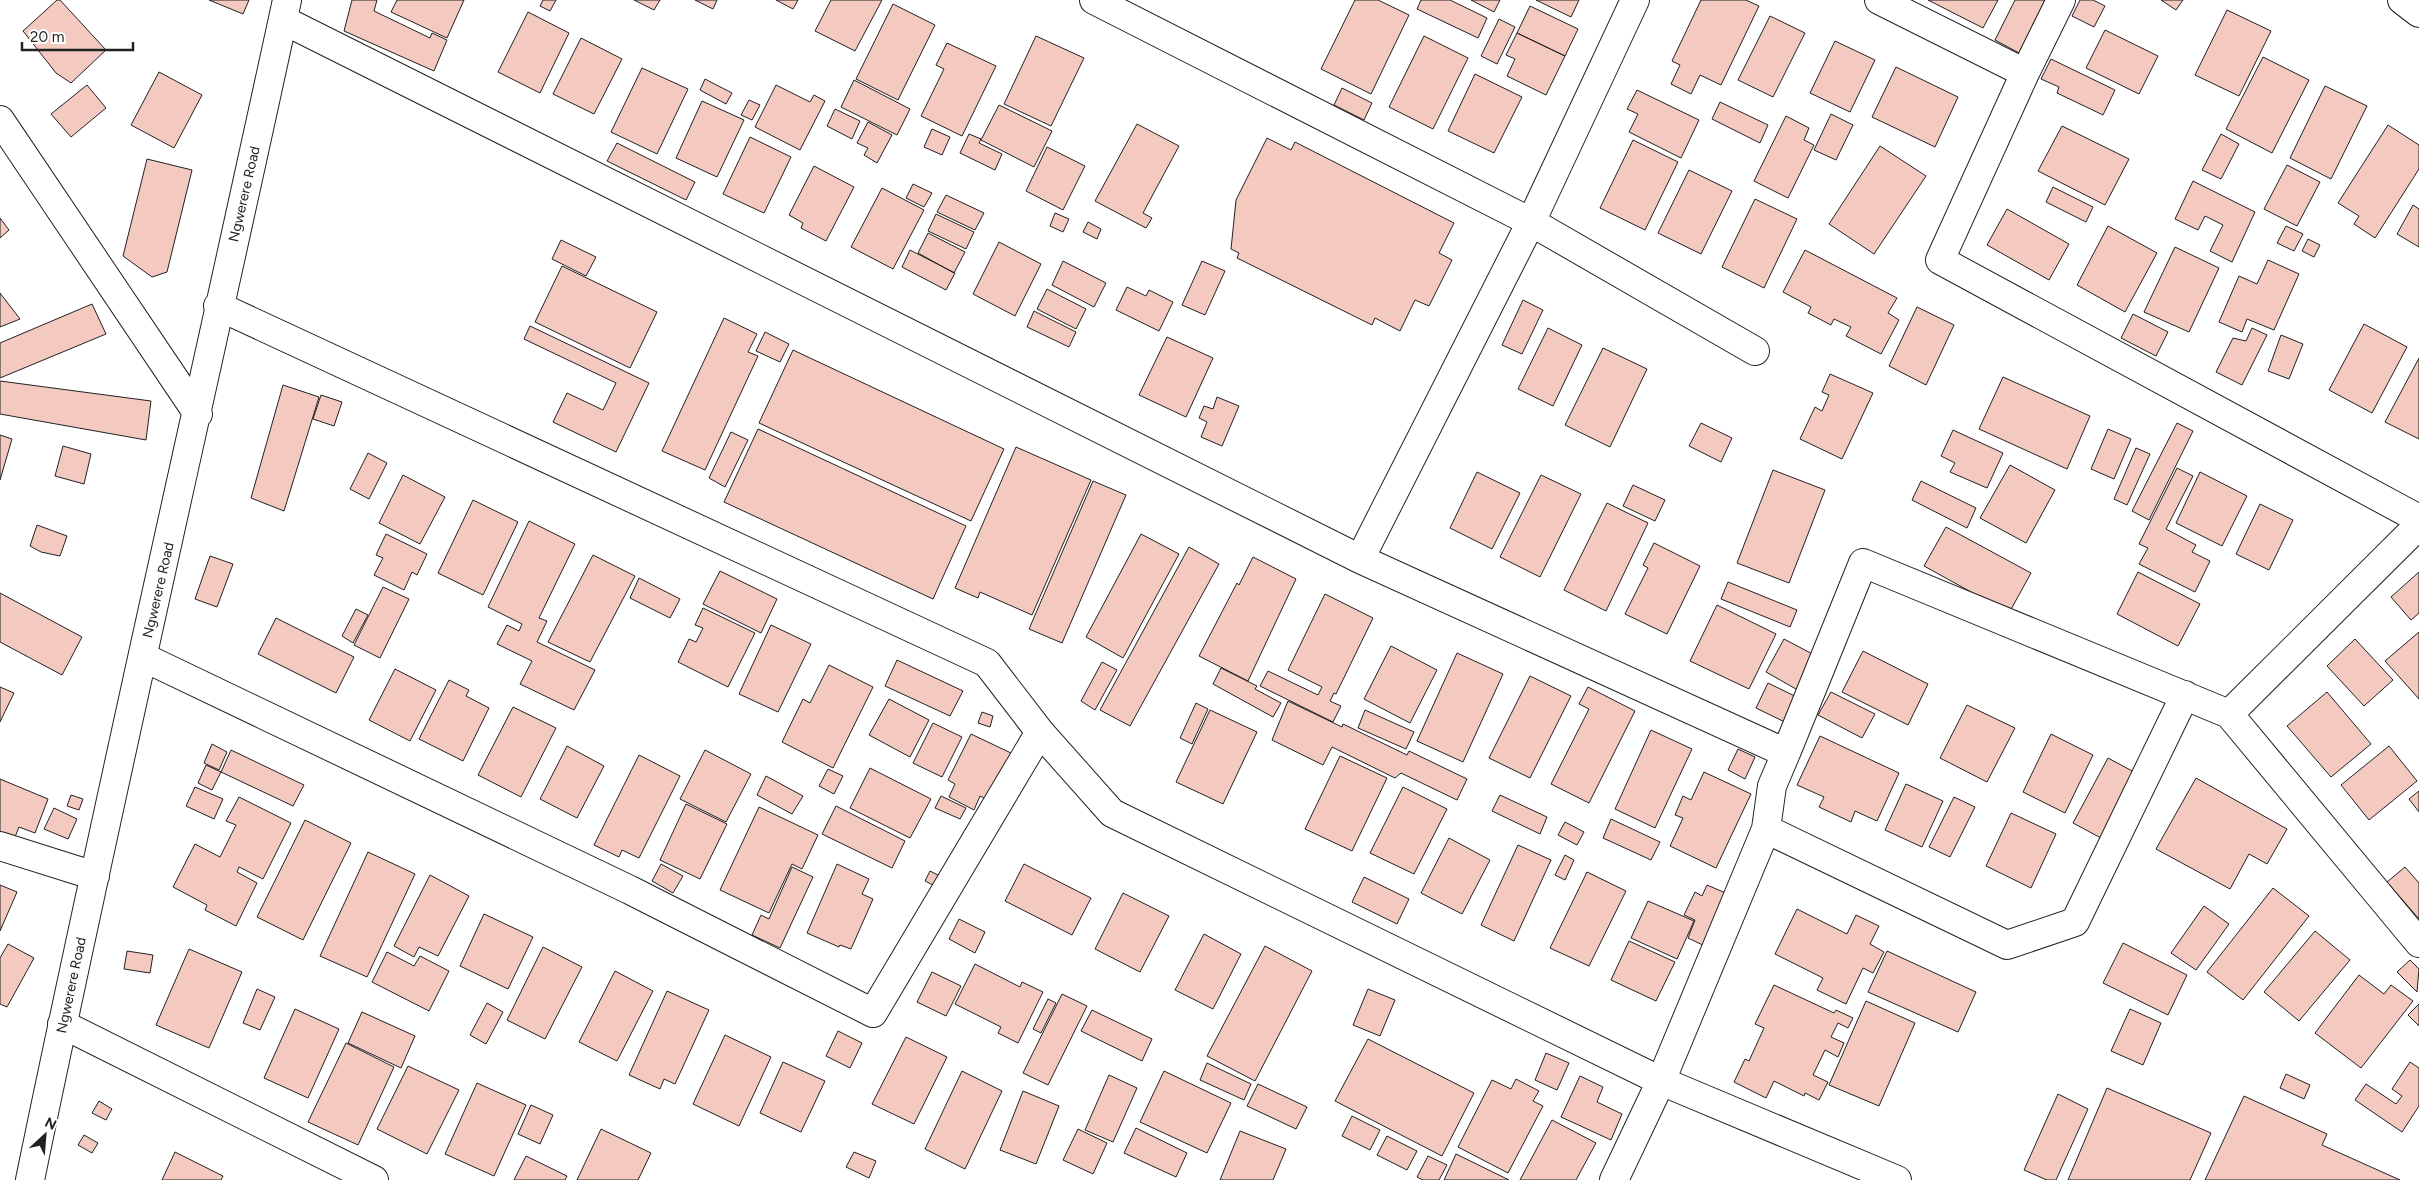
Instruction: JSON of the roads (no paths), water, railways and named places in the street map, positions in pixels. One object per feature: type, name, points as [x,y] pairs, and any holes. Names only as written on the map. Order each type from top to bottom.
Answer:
[{"type":"street","points":[[1094,0],[1531,222],[1755,351]]},
{"type":"street","points":[[1360,559],[1531,222],[1635,0]]},
{"type":"street","points":[[1879,0],[2025,73]]},
{"type":"street","points":[[2061,0],[2025,73],[1940,260],[2419,519]]},
{"type":"street","points":[[2402,0],[2419,13]]},
{"type":"street","points":[[285,10],[1360,559],[1786,753]]},
{"type":"street","name":"Ngwerere Road","points":[[30,1180],[62,1024],[198,414],[218,306],[285,10]]},
{"type":"street","points":[[0,120],[198,414]]},
{"type":"street","points":[[218,306],[987,663],[1040,732],[1112,813],[1661,1081],[1897,1180]]},
{"type":"street","points":[[2229,714],[2419,525]]},
{"type":"street","points":[[1614,1180],[1661,1081],[1766,829],[1772,786],[1863,563],[2229,714],[2419,944]]},
{"type":"street","points":[[143,657],[630,890],[873,1013],[1040,732]]},
{"type":"street","points":[[1766,829],[2007,945],[2075,922],[2185,695]]},
{"type":"street","points":[[0,846],[95,876]]},
{"type":"street","points":[[62,1024],[374,1180]]}]
